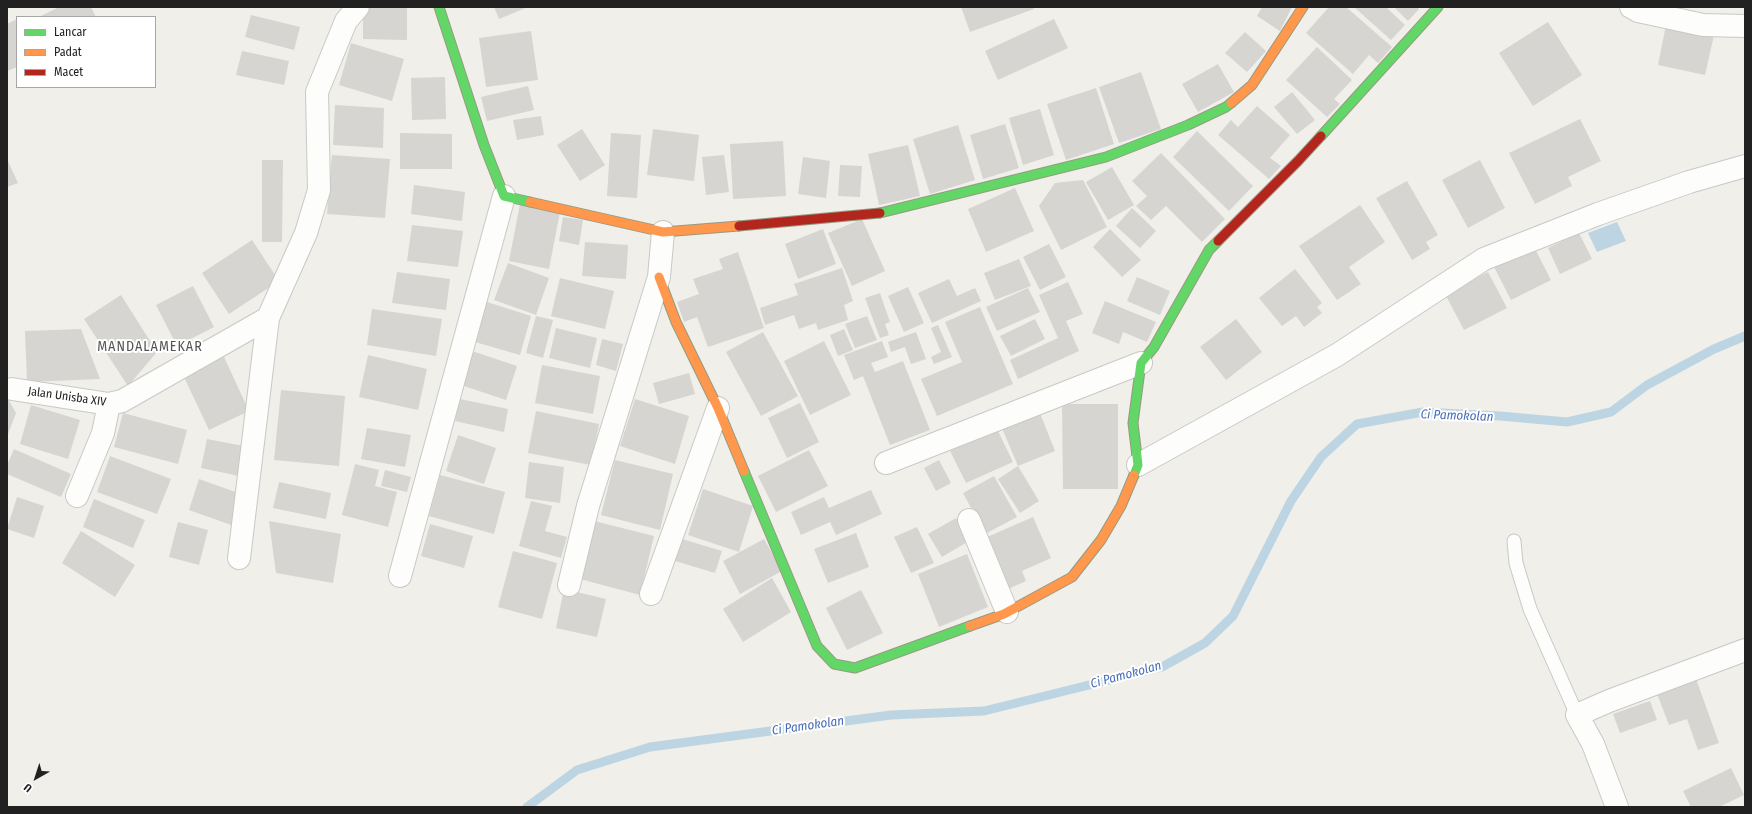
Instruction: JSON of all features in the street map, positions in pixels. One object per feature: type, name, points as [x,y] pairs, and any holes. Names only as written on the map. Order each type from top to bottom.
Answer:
[{"type":"street","points":[[239,558],[268,318],[306,234],[318,190],[317,92],[346,21],[358,7]]},
{"type":"street","points":[[400,576],[504,196],[484,145],[439,7]]},
{"type":"street","points":[[504,196],[664,232],[875,214],[1106,157],[1188,125],[1226,107],[1252,85],[1303,7]]},
{"type":"street","points":[[886,463],[1141,363],[1154,347],[1210,250],[1298,161],[1438,7]]},
{"type":"street","points":[[1631,7],[1638,11],[1703,25],[1745,26]]},
{"type":"street","points":[[1138,465],[1337,355],[1484,259],[1612,209],[1689,182],[1745,166]]},
{"type":"street","points":[[569,585],[588,506],[659,276],[664,232]]},
{"type":"street","points":[[659,276],[676,322],[718,408],[817,646],[834,664],[855,668],[1007,612],[1072,577],[1101,540],[1122,506],[1138,465],[1133,423],[1141,363]]},
{"type":"street","name":"Jalan Unisba XIV","points":[[12,389],[109,404],[122,400],[268,318]]},
{"type":"street","points":[[78,496],[103,433],[109,404]]},
{"type":"street","points":[[651,594],[718,408]]},
{"type":"street","points":[[969,520],[1007,612]]},
{"type":"street","points":[[1617,807],[1593,744],[1577,715],[1609,701],[1745,650]]},
{"type":"lane","points":[[1514,540],[1516,563],[1530,609],[1577,715]]},
{"type":"water","points":[[1617,222],[1626,241],[1597,252],[1588,233]]},
{"type":"building","points":[[59,7],[91,7],[96,16],[41,16]]},
{"type":"building","points":[[363,7],[407,7],[407,40],[363,39]]},
{"type":"building","points":[[494,7],[528,7],[499,19]]},
{"type":"building","points":[[961,7],[1033,7],[1034,9],[970,32]]},
{"type":"building","points":[[1262,7],[1292,7],[1280,31],[1257,16]]},
{"type":"building","points":[[1329,7],[1346,7],[1392,47],[1378,63],[1369,55],[1353,74],[1306,33]]},
{"type":"building","points":[[1354,7],[1386,7],[1405,25],[1391,40]]},
{"type":"building","points":[[1394,7],[1417,7],[1419,9],[1408,21]]},
{"type":"building","points":[[251,15],[300,27],[294,50],[245,37]]},
{"type":"building","points":[[1054,19],[1068,48],[998,80],[985,51]]},
{"type":"building","points":[[16,20],[16,67],[7,71],[7,24]]},
{"type":"building","points":[[1548,22],[1582,75],[1533,106],[1499,53]]},
{"type":"building","points":[[1666,25],[1714,35],[1705,75],[1658,65]]},
{"type":"building","points":[[531,31],[538,80],[486,87],[479,38]]},
{"type":"building","points":[[1245,32],[1266,51],[1247,72],[1225,53]]},
{"type":"building","points":[[351,43],[404,59],[392,101],[339,85]]},
{"type":"building","points":[[1317,47],[1352,80],[1334,99],[1340,104],[1327,117],[1286,80]]},
{"type":"building","points":[[242,51],[289,61],[284,85],[236,75]]},
{"type":"building","points":[[1218,64],[1234,92],[1198,112],[1182,84]]},
{"type":"building","points":[[1141,72],[1161,129],[1119,143],[1099,87]]},
{"type":"building","points":[[445,77],[446,119],[412,120],[411,78]]},
{"type":"building","points":[[528,86],[534,110],[487,121],[481,97]]},
{"type":"building","points":[[1096,88],[1114,144],[1066,160],[1047,104]]},
{"type":"building","points":[[1292,92],[1315,120],[1297,134],[1274,107]]},
{"type":"building","points":[[335,105],[384,108],[383,148],[333,145]]},
{"type":"building","points":[[1257,106],[1290,135],[1270,158],[1281,166],[1269,179],[1218,135],[1231,120],[1238,127]]},
{"type":"building","points":[[1040,109],[1054,155],[1023,165],[1009,118]]},
{"type":"building","points":[[541,116],[544,135],[517,140],[513,120]]},
{"type":"building","points":[[1580,119],[1601,161],[1568,177],[1572,186],[1535,204],[1509,153]]},
{"type":"building","points":[[1005,124],[1019,168],[983,179],[970,135]]},
{"type":"building","points":[[958,125],[975,180],[930,194],[913,139]]},
{"type":"building","points":[[582,129],[605,165],[580,181],[557,145]]},
{"type":"building","points":[[653,129],[699,135],[694,181],[647,175]]},
{"type":"building","points":[[1197,131],[1253,186],[1229,211],[1173,157]]},
{"type":"building","points":[[400,133],[452,134],[452,169],[400,169]]},
{"type":"building","points":[[611,133],[641,135],[637,198],[607,196]]},
{"type":"building","points":[[783,141],[786,196],[733,199],[730,144]]},
{"type":"building","points":[[908,145],[920,196],[879,205],[868,154]]},
{"type":"building","points":[[1161,153],[1225,219],[1202,242],[1166,206],[1151,220],[1136,206],[1147,196],[1132,181]]},
{"type":"building","points":[[332,155],[390,159],[385,218],[327,214]]},
{"type":"building","points":[[724,155],[729,192],[706,195],[702,157]]},
{"type":"building","points":[[803,157],[830,161],[826,198],[798,194]]},
{"type":"building","points":[[7,159],[18,183],[7,187]]},
{"type":"building","points":[[262,160],[283,160],[282,242],[262,242]]},
{"type":"building","points":[[1480,160],[1505,208],[1468,228],[1442,180]]},
{"type":"building","points":[[840,165],[862,166],[860,197],[838,196]]},
{"type":"building","points":[[1112,167],[1134,205],[1108,220],[1086,182]]},
{"type":"building","points":[[1083,180],[1107,227],[1061,250],[1039,206],[1055,183]]},
{"type":"building","points":[[1407,181],[1438,235],[1426,242],[1430,249],[1412,260],[1376,198]]},
{"type":"building","points":[[414,185],[465,192],[462,221],[411,214]]},
{"type":"building","points":[[1015,188],[1034,231],[986,252],[968,209]]},
{"type":"building","points":[[520,204],[560,212],[549,269],[509,261]]},
{"type":"building","points":[[1360,205],[1385,242],[1349,267],[1361,284],[1337,300],[1299,246]]},
{"type":"building","points":[[1132,208],[1156,231],[1140,248],[1116,226]]},
{"type":"building","points":[[563,217],[583,220],[579,245],[559,241]]},
{"type":"building","points":[[862,219],[885,271],[852,286],[828,233]]},
{"type":"building","points":[[412,225],[463,231],[458,267],[407,261]]},
{"type":"building","points":[[823,229],[836,264],[798,279],[785,244]]},
{"type":"building","points":[[1110,229],[1141,260],[1122,277],[1093,247]]},
{"type":"building","points":[[1579,233],[1592,259],[1560,274],[1548,248]]},
{"type":"building","points":[[252,240],[279,281],[229,314],[202,273]]},
{"type":"building","points":[[585,242],[628,245],[626,279],[582,276]]},
{"type":"building","points":[[1049,244],[1066,277],[1040,290],[1023,257]]},
{"type":"building","points":[[1534,247],[1551,280],[1511,300],[1494,267]]},
{"type":"building","points":[[738,252],[764,328],[708,347],[697,317],[684,322],[677,302],[699,294],[693,279],[723,269],[719,259]]},
{"type":"building","points":[[1019,259],[1031,286],[995,300],[984,273]]},
{"type":"building","points":[[508,263],[549,278],[536,315],[494,300]]},
{"type":"building","points":[[842,268],[853,301],[844,305],[848,320],[818,330],[816,323],[799,329],[794,315],[765,325],[760,308],[798,295],[794,284]]},
{"type":"building","points":[[1295,269],[1322,303],[1317,307],[1322,313],[1304,327],[1296,316],[1282,326],[1259,298]]},
{"type":"building","points":[[397,272],[450,279],[446,310],[392,303]]},
{"type":"building","points":[[1488,272],[1507,308],[1464,330],[1445,294]]},
{"type":"building","points":[[1137,277],[1170,291],[1160,315],[1127,301]]},
{"type":"building","points":[[560,278],[614,291],[605,329],[551,316]]},
{"type":"building","points":[[949,279],[957,296],[975,288],[981,301],[932,323],[918,293]]},
{"type":"building","points":[[1068,282],[1083,314],[1066,321],[1079,351],[1018,379],[1010,360],[1058,338],[1039,295]]},
{"type":"building","points":[[193,286],[214,327],[177,346],[156,305]]},
{"type":"building","points":[[908,287],[924,323],[904,332],[888,296]]},
{"type":"building","points":[[1028,288],[1040,312],[997,331],[986,307]]},
{"type":"building","points":[[880,293],[890,322],[885,324],[889,335],[880,338],[865,298]]},
{"type":"building","points":[[121,295],[157,352],[128,386],[84,319]]},
{"type":"building","points":[[1105,301],[1156,322],[1147,342],[1123,332],[1119,344],[1092,333]]},
{"type":"building","points":[[487,302],[531,316],[520,355],[475,342]]},
{"type":"building","points":[[980,307],[1013,384],[937,416],[921,379],[962,362],[945,322]]},
{"type":"building","points":[[372,309],[442,319],[436,356],[367,345]]},
{"type":"building","points":[[536,316],[553,320],[543,358],[526,353]]},
{"type":"building","points":[[867,316],[877,340],[855,348],[845,324]]},
{"type":"building","points":[[1035,319],[1045,339],[1011,356],[1000,336]]},
{"type":"building","points":[[1236,319],[1262,352],[1226,380],[1200,347]]},
{"type":"building","points":[[938,325],[952,357],[934,364],[931,357],[941,352],[931,328]]},
{"type":"building","points":[[556,328],[597,338],[590,368],[549,358]]},
{"type":"building","points":[[81,329],[100,379],[27,382],[25,331]]},
{"type":"building","points":[[844,329],[853,350],[838,356],[830,335]]},
{"type":"building","points":[[763,332],[798,396],[761,416],[726,352]]},
{"type":"building","points":[[916,332],[926,359],[911,364],[905,347],[891,352],[888,342]]},
{"type":"building","points":[[602,339],[623,344],[616,371],[596,365]]},
{"type":"building","points":[[824,341],[851,395],[810,415],[784,361]]},
{"type":"building","points":[[882,341],[888,357],[871,363],[875,372],[903,361],[930,430],[890,445],[863,376],[854,380],[844,355]]},
{"type":"building","points":[[472,351],[517,366],[506,400],[461,385]]},
{"type":"building","points":[[368,355],[427,369],[418,410],[359,397]]},
{"type":"building","points":[[224,357],[249,411],[209,430],[183,375]]},
{"type":"building","points":[[542,365],[600,376],[593,414],[535,403]]},
{"type":"building","points":[[689,373],[695,394],[659,404],[653,383]]},
{"type":"building","points":[[281,390],[345,396],[339,466],[274,460]]},
{"type":"building","points":[[7,397],[16,413],[7,437]]},
{"type":"building","points":[[460,399],[508,409],[504,432],[455,421]]},
{"type":"building","points":[[635,399],[689,416],[675,464],[620,446]]},
{"type":"building","points":[[800,403],[819,442],[787,458],[768,418]]},
{"type":"building","points":[[1062,404],[1118,404],[1118,489],[1063,489]]},
{"type":"building","points":[[31,405],[80,420],[68,459],[20,444]]},
{"type":"building","points":[[1038,408],[1055,451],[1018,466],[1001,426]]},
{"type":"building","points":[[536,411],[599,424],[591,465],[528,453]]},
{"type":"building","points":[[123,413],[187,430],[178,464],[114,447]]},
{"type":"building","points":[[367,428],[411,435],[405,467],[361,459]]},
{"type":"building","points":[[997,429],[1013,462],[966,483],[950,451]]},
{"type":"building","points":[[458,435],[496,448],[484,484],[446,471]]},
{"type":"building","points":[[207,439],[249,447],[244,477],[201,468]]},
{"type":"building","points":[[14,449],[71,474],[61,497],[7,474],[7,465]]},
{"type":"building","points":[[809,450],[828,486],[776,512],[758,476]]},
{"type":"building","points":[[110,456],[171,479],[157,514],[97,492]]},
{"type":"building","points":[[615,460],[673,474],[660,530],[601,515]]},
{"type":"building","points":[[939,460],[951,483],[936,491],[924,468]]},
{"type":"building","points":[[529,462],[564,467],[560,503],[525,498]]},
{"type":"building","points":[[355,464],[379,470],[375,486],[397,492],[388,527],[342,515]]},
{"type":"building","points":[[1018,466],[1039,501],[1020,513],[998,479]]},
{"type":"building","points":[[385,470],[411,477],[407,492],[381,486]]},
{"type":"building","points":[[440,475],[505,492],[494,534],[429,516]]},
{"type":"building","points":[[994,476],[1017,517],[985,534],[963,493]]},
{"type":"building","points":[[199,479],[244,495],[234,526],[189,510]]},
{"type":"building","points":[[279,482],[331,493],[326,519],[273,508]]},
{"type":"building","points":[[703,489],[753,506],[739,552],[688,535]]},
{"type":"building","points":[[871,490],[882,514],[836,535],[830,522],[801,535],[791,512],[824,497],[829,508]]},
{"type":"building","points":[[17,497],[44,506],[34,538],[7,529]]},
{"type":"building","points":[[94,499],[145,520],[133,548],[83,527]]},
{"type":"building","points":[[531,501],[552,506],[545,531],[567,537],[561,558],[519,546]]},
{"type":"building","points":[[1033,517],[1051,558],[1022,571],[1026,581],[1001,592],[978,541]]},
{"type":"building","points":[[956,518],[969,541],[942,557],[928,534]]},
{"type":"building","points":[[269,521],[341,534],[333,583],[276,573]]},
{"type":"building","points":[[594,521],[654,536],[640,595],[580,579]]},
{"type":"building","points":[[178,522],[208,530],[199,565],[169,557]]},
{"type":"building","points":[[430,524],[473,536],[464,568],[421,556]]},
{"type":"building","points":[[917,527],[934,563],[911,573],[894,537]]},
{"type":"building","points":[[81,531],[135,565],[115,597],[62,563]]},
{"type":"building","points":[[856,533],[869,567],[828,583],[814,549]]},
{"type":"building","points":[[682,539],[722,551],[715,573],[675,561]]},
{"type":"building","points":[[764,539],[782,571],[740,594],[723,561]]},
{"type":"building","points":[[513,551],[557,563],[542,619],[498,607]]},
{"type":"building","points":[[967,554],[988,607],[939,627],[918,574]]},
{"type":"building","points":[[772,578],[791,612],[743,642],[723,609]]},
{"type":"building","points":[[564,589],[606,599],[597,637],[556,628]]},
{"type":"building","points":[[861,590],[883,633],[847,650],[826,608]]},
{"type":"building","points":[[1695,676],[1719,743],[1698,750],[1687,719],[1669,725],[1656,691]]},
{"type":"building","points":[[1650,701],[1657,720],[1620,733],[1613,714]]},
{"type":"building","points":[[1731,768],[1744,795],[1719,807],[1691,807],[1683,791]]},
{"type":"waterway","name":"Ci Pamokolan","points":[[527,807],[577,770],[650,747],[891,715],[984,711],[1162,667],[1205,643],[1233,616],[1291,501],[1321,457],[1357,424],[1423,412],[1500,416],[1567,422],[1611,412],[1647,385],[1714,349],[1745,336]]},
{"type":"traffic: fast","points":[[439,7],[484,145],[504,196],[530,202]]},
{"type":"traffic: fast","points":[[1321,136],[1438,7]]},
{"type":"traffic: fast","points":[[880,213],[1106,157],[1188,125],[1226,107],[1231,103]]},
{"type":"traffic: fast","points":[[1134,475],[1138,465],[1133,423],[1141,363],[1154,347],[1209,250],[1218,241]]},
{"type":"traffic: fast","points":[[744,471],[817,646],[834,664],[855,668],[970,626]]},
{"type":"traffic: slow","points":[[1231,103],[1252,85],[1303,7]]},
{"type":"traffic: slow","points":[[530,202],[663,232],[739,226]]},
{"type":"traffic: slow","points":[[659,277],[676,322],[718,408],[744,471]]},
{"type":"traffic: slow","points":[[970,626],[1004,614],[1072,577],[1101,540],[1121,506],[1134,475]]},
{"type":"traffic: jam","points":[[1218,241],[1321,136]]},
{"type":"traffic: jam","points":[[739,226],[880,213]]},
{"type":"district","name":"MANDALAMEKAR","points":[[150,347]]}]
